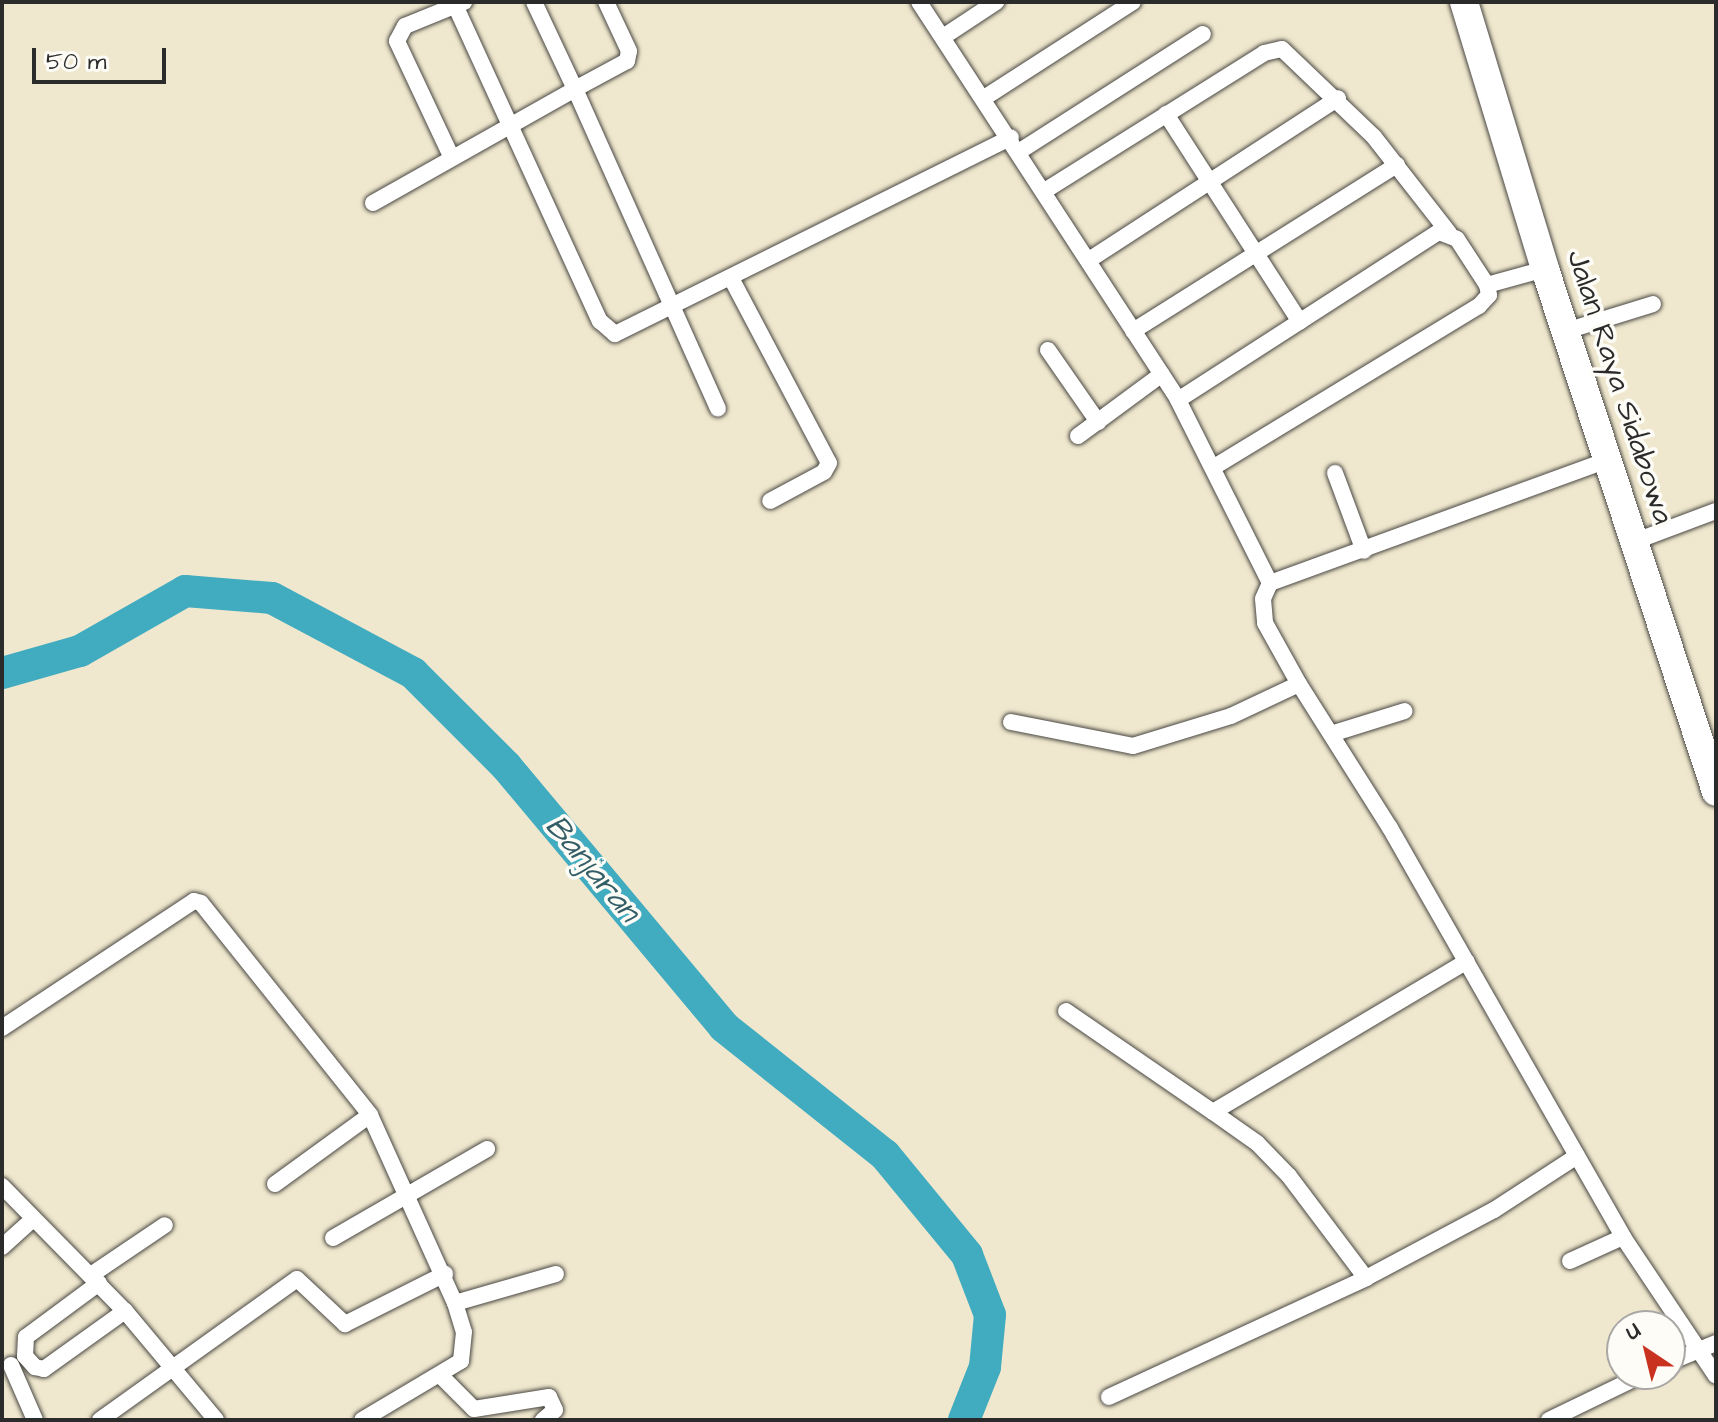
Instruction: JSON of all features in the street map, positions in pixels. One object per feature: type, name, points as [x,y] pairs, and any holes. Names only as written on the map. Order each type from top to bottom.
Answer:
[{"type":"highway","name":"Jalan Raya Sidabowa","points":[[1464,2],[1545,269],[1611,459],[1716,792]]},
{"type":"street","points":[[534,2],[718,409]]},
{"type":"street","points":[[373,203],[509,122],[627,61],[629,51],[606,2]]},
{"type":"street","points":[[919,2],[1046,190],[1178,400],[1270,583]]},
{"type":"street","points":[[943,37],[996,2]]},
{"type":"street","points":[[984,98],[1133,2]]},
{"type":"street","points":[[451,156],[397,41],[405,26],[460,4],[509,122],[607,330],[615,334],[1016,144],[1203,34]]},
{"type":"street","points":[[1046,190],[1264,53],[1282,49],[1338,98],[1397,165],[1487,285],[1489,295],[1479,306],[1214,467]]},
{"type":"street","points":[[1089,260],[1338,98]]},
{"type":"street","points":[[1166,114],[1300,322]]},
{"type":"street","points":[[1133,331],[1254,251],[1397,165]]},
{"type":"street","points":[[1178,400],[1421,243],[1449,233]]},
{"type":"street","points":[[1487,285],[1545,269]]},
{"type":"street","points":[[731,278],[829,463],[824,472],[770,501]]},
{"type":"street","points":[[1566,331],[1653,304]]},
{"type":"street","points":[[1048,350],[1098,422]]},
{"type":"street","points":[[1078,436],[1162,374]]},
{"type":"street","points":[[1611,459],[1270,583],[1263,599],[1265,623],[1467,961],[1623,1237],[1716,1376]]},
{"type":"street","points":[[1335,473],[1364,551]]},
{"type":"street","points":[[1636,541],[1716,511]]},
{"type":"street","points":[[1011,722],[1133,746],[1231,716],[1299,684]]},
{"type":"street","points":[[1331,734],[1405,711]]},
{"type":"street","points":[[2,1028],[198,902],[370,1115],[445,1274],[455,1303],[465,1345],[461,1361],[442,1377],[362,1420]]},
{"type":"street","points":[[1213,1112],[1467,961]]},
{"type":"street","points":[[1066,1011],[1257,1143],[1289,1176],[1366,1278]]},
{"type":"street","points":[[275,1184],[370,1115]]},
{"type":"street","points":[[333,1238],[487,1149]]},
{"type":"street","points":[[1109,1397],[1366,1278],[1494,1210],[1577,1156]]},
{"type":"street","points":[[2,1186],[125,1311],[216,1420]]},
{"type":"street","points":[[2,1247],[33,1219]]},
{"type":"street","points":[[35,1420],[13,1364],[26,1337],[165,1225]]},
{"type":"street","points":[[1570,1261],[1623,1237]]},
{"type":"street","points":[[100,1420],[297,1279],[345,1324],[445,1274]]},
{"type":"street","points":[[455,1303],[556,1274]]},
{"type":"street","points":[[13,1364],[44,1369],[125,1311]]},
{"type":"street","points":[[1686,1356],[1716,1343]]},
{"type":"street","points":[[442,1377],[474,1409],[549,1397],[555,1410],[543,1420]]},
{"type":"street","points":[[1549,1420],[1611,1390]]},
{"type":"waterway","name":"Banjaran","points":[[2,673],[80,651],[185,591],[272,598],[413,673],[506,766],[724,1027],[885,1155],[967,1255],[990,1315],[985,1367],[964,1420]]}]
